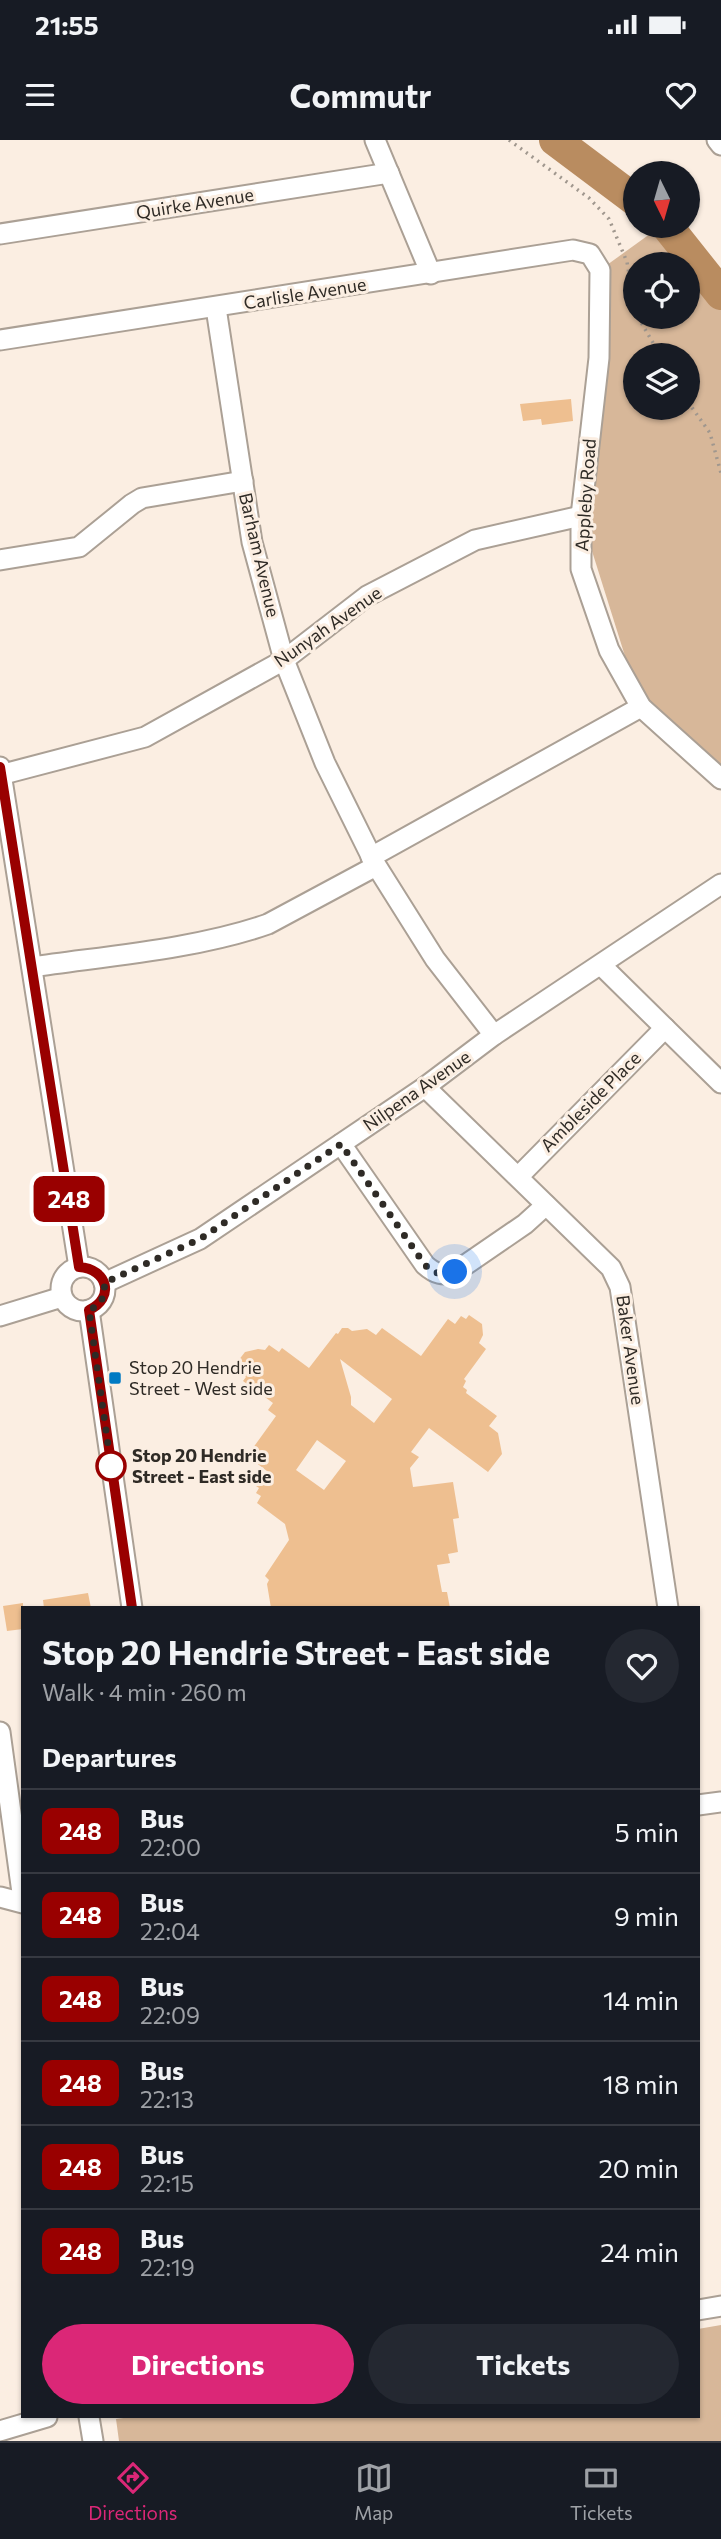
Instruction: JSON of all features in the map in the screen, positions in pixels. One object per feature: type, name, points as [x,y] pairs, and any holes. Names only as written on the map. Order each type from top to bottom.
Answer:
[{"type":"street","points":[[375,140],[431,274]]},
{"type":"street","points":[[717,140],[721,145]]},
{"type":"street","name":"Quirke Avenue","points":[[0,234],[389,173]]},
{"type":"street","name":"Carlisle Avenue","points":[[0,340],[573,250],[590,254],[600,270]]},
{"type":"street","name":"Appleby Road","points":[[600,270],[599,358],[581,516],[581,569],[608,650],[641,707],[721,779]]},
{"type":"street","name":"Barham Avenue","points":[[216,307],[252,542],[284,660],[325,763],[374,862],[435,959],[494,1035]]},
{"type":"street","points":[[0,560],[79,547],[142,498],[243,481]]},
{"type":"street","name":"Nunyah Avenue","points":[[0,773],[145,737],[284,660],[367,596],[475,540],[581,516]]},
{"type":"street","points":[[32,967],[197,942],[268,924],[641,707]]},
{"type":"street","points":[[0,773],[79,1267]]},
{"type":"street","name":"Nilpena Avenue","points":[[104,1283],[200,1239],[425,1087],[494,1035],[721,884]]},
{"type":"street","points":[[601,966],[721,1083]]},
{"type":"street","name":"Ambleside Place","points":[[518,1177],[665,1028]]},
{"type":"street","name":"Baker Avenue","points":[[425,1087],[611,1268],[620,1287],[668,1606]]},
{"type":"street","points":[[341,1144],[425,1265],[442,1275],[455,1272],[524,1224],[546,1205]]},
{"type":"street","points":[[79,1267],[93,1269],[99,1273],[104,1283],[101,1302],[89,1310],[74,1309],[62,1297],[64,1277],[79,1267]]},
{"type":"street","points":[[0,1316],[62,1297]]},
{"type":"street","points":[[89,1310],[132,1606]]},
{"type":"street","points":[[0,1732],[21,1886]]},
{"type":"street","points":[[700,1805],[721,1802]]},
{"type":"street","points":[[0,1897],[21,1901]]},
{"type":"street","points":[[700,2310],[721,2306]]},
{"type":"street","points":[[0,2431],[44,2418]]},
{"type":"street","points":[[89,2418],[93,2441]]},
{"type":"path","points":[[509,140],[589,198],[609,219],[624,252]]},
{"type":"path","points":[[700,419],[710,433],[721,473]]},
{"type":"shaded area","points":[[644,238],[677,238],[688,252],[625,252]]},
{"type":"shaded area","points":[[623,253],[623,329],[700,329],[700,268],[721,294],[721,777],[641,707],[581,516],[600,270]]},
{"type":"shaded area","points":[[721,2325],[721,2441],[119,2441],[116,2419],[124,2418],[700,2418],[700,2329]]},
{"type":"building","points":[[571,399],[573,421],[542,425],[541,419],[523,421],[520,404]]},
{"type":"building","points":[[469,1315],[482,1324],[483,1335],[479,1343],[486,1349],[464,1379],[466,1381],[463,1387],[467,1390],[466,1393],[497,1416],[489,1426],[498,1433],[502,1454],[488,1472],[429,1428],[411,1452],[419,1457],[410,1468],[413,1487],[453,1482],[459,1518],[453,1519],[458,1552],[448,1554],[450,1563],[437,1565],[442,1592],[447,1592],[450,1606],[271,1606],[267,1584],[269,1580],[265,1576],[289,1540],[285,1524],[257,1503],[261,1496],[256,1493],[259,1488],[256,1486],[267,1471],[251,1459],[255,1455],[250,1452],[276,1416],[268,1410],[273,1403],[243,1381],[246,1377],[238,1370],[242,1364],[238,1361],[245,1352],[265,1350],[269,1345],[279,1352],[282,1348],[309,1368],[342,1328],[352,1331],[367,1329],[376,1335],[382,1328],[421,1356],[448,1319],[455,1324],[461,1316],[466,1319]],"holes":[[[340,1359],[392,1399],[374,1423],[351,1405]],[[317,1440],[346,1461],[324,1490],[296,1470]]]},
{"type":"building","points":[[88,1593],[91,1606],[44,1606],[43,1600]]},
{"type":"building","points":[[23,1603],[21,1629],[7,1631],[3,1606]]},
{"type":"waterway","points":[[555,140],[623,191]]},
{"type":"waterway","points":[[677,238],[721,294]]},
{"type":"bus line","name":"248","points":[[0,767],[79,1267],[93,1269],[99,1273],[105,1287],[101,1302],[89,1310],[132,1606]]},
{"type":"place","name":"Stop 20 Hendrie Street - West side","points":[[115,1378]]},
{"type":"place","name":"Stop 20 Hendrie Street - East side","points":[[111,1466]]},
{"type":"route","points":[[111,1466],[112,1473],[89,1310],[101,1302],[104,1283],[200,1239],[341,1144],[425,1265],[442,1275],[455,1272]]}]
